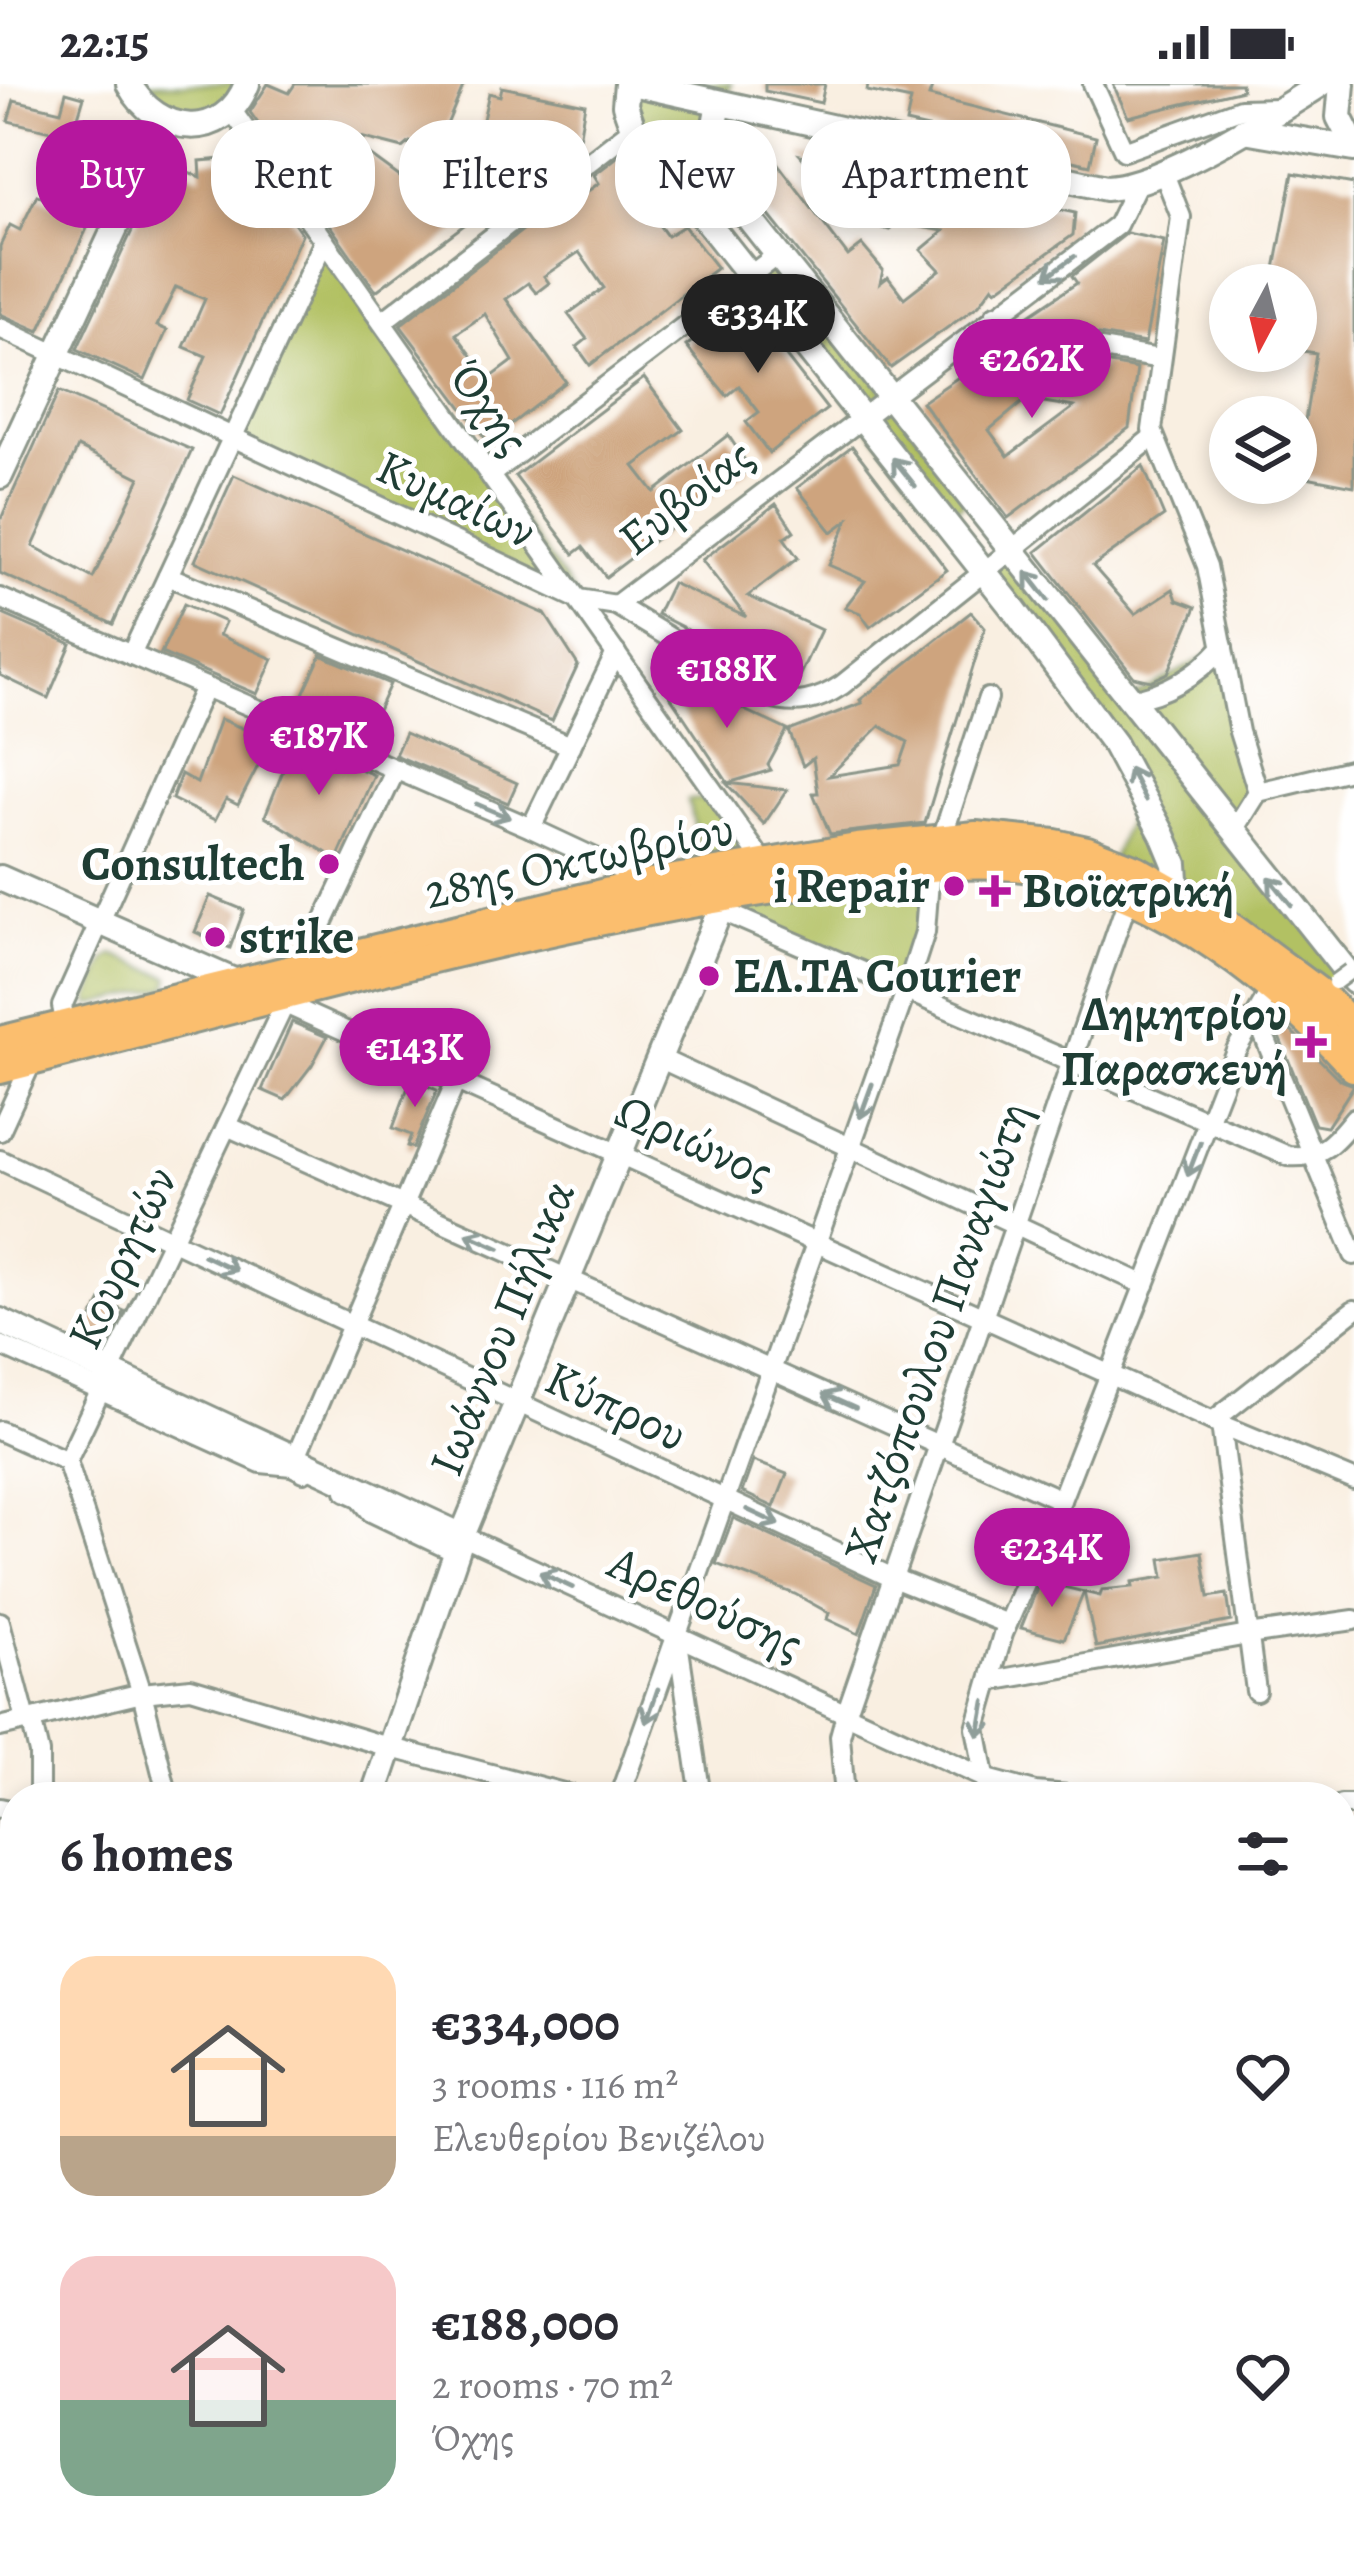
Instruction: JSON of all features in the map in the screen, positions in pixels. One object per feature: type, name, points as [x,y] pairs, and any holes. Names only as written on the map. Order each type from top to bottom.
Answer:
[{"type":"main road","name":"28ης Οκτωβρίου","points":[[0,1042],[237,982],[287,992],[634,886],[942,838],[1022,839],[1087,852],[1177,893],[1286,968],[1345,982],[1354,1029]]},
{"type":"main road","name":"28ης Οκτωβρίου","points":[[0,1068],[287,992],[634,912],[930,868],[1021,866],[1078,878],[1129,896],[1198,934],[1316,1024],[1354,1066]]},
{"type":"street","points":[[129,84],[141,101],[165,119],[199,126],[233,112],[247,84]]},
{"type":"street","points":[[627,84],[625,105],[630,120]]},
{"type":"street","points":[[636,84],[726,97],[1082,186],[1120,188],[1244,130],[1321,84]]},
{"type":"street","points":[[1093,84],[1124,151],[1240,109],[1283,108]]},
{"type":"street","points":[[1342,84],[1339,117],[1354,148]]},
{"type":"street","points":[[726,97],[710,168],[1233,832],[1345,982]]},
{"type":"street","name":"Όχης","points":[[233,112],[766,866]]},
{"type":"street","points":[[0,476],[165,119]]},
{"type":"street","points":[[1244,130],[1354,148]]},
{"type":"street","points":[[382,322],[615,142]]},
{"type":"street","points":[[1163,171],[1181,217],[1151,420],[1153,437],[1198,540],[1244,752],[1258,792]]},
{"type":"street","name":"Ευβοίας","points":[[616,604],[1117,225],[1137,184]]},
{"type":"street","points":[[711,228],[983,570],[1132,773],[1171,853],[1177,893]]},
{"type":"street","points":[[130,655],[324,241]]},
{"type":"street","points":[[490,475],[777,255]]},
{"type":"street","points":[[995,315],[1014,334],[1160,359]]},
{"type":"street","name":"Κυμαίων","points":[[0,328],[578,599],[616,604],[767,697],[799,703],[842,685],[1153,437]]},
{"type":"street","points":[[168,576],[571,746]]},
{"type":"street","points":[[0,598],[531,828],[616,867],[630,876],[634,886]]},
{"type":"street","points":[[1128,700],[1176,684],[1223,647]]},
{"type":"street","points":[[531,828],[616,653]]},
{"type":"street","points":[[66,1026],[62,1006],[206,687]]},
{"type":"street","points":[[942,838],[988,698]]},
{"type":"street","points":[[1233,832],[1258,792],[1354,769]]},
{"type":"street","name":"Κουρητών","points":[[67,1461],[396,770]]},
{"type":"street","points":[[625,1782],[906,991],[925,932],[930,868]]},
{"type":"street","points":[[0,878],[237,982]]},
{"type":"street","name":"Χατζόπουλου Παναγιώτη","points":[[842,1782],[840,1736],[846,1714],[1129,896]]},
{"type":"street","points":[[719,903],[906,991],[1288,1156],[1312,1156],[1333,1144],[1354,1118]]},
{"type":"street","name":"Ιωάννου Πήλικα","points":[[379,1782],[459,1545],[719,903]]},
{"type":"street","points":[[987,1782],[976,1728],[1007,1624],[1236,1050],[1272,988]]},
{"type":"street","name":"Ωριώνος","points":[[287,992],[456,1082],[1354,1480]]},
{"type":"street","points":[[1256,1016],[1354,1256]]},
{"type":"street","points":[[659,1058],[1145,1285]]},
{"type":"street","points":[[0,1131],[33,1059]]},
{"type":"street","points":[[294,1462],[456,1082]]},
{"type":"street","points":[[227,1126],[1060,1500]]},
{"type":"street","name":"Κύπρου","points":[[0,1160],[893,1578],[1007,1624]]},
{"type":"street","points":[[1256,1691],[1217,1422],[1354,1310]]},
{"type":"street","name":"Αρεθούσης","points":[[0,1322],[106,1382]]},
{"type":"street","name":"Αρεθούσης","points":[[0,1345],[106,1382],[294,1462],[459,1545],[676,1635],[846,1714],[976,1782]]},
{"type":"street","points":[[0,1431],[67,1461],[142,1693],[164,1782]]},
{"type":"street","points":[[991,1681],[1354,1620]]},
{"type":"street","points":[[0,1622],[39,1753],[40,1782]]},
{"type":"street","points":[[676,1635],[699,1782]]},
{"type":"street","points":[[0,1727],[142,1693],[191,1688],[522,1782]]},
{"type":"green space","points":[[137,84],[238,84],[217,116],[168,117]]},
{"type":"green space","points":[[627,84],[731,84],[720,120],[639,120]]},
{"type":"green space","points":[[324,241],[578,599],[233,437]]},
{"type":"green space","points":[[777,255],[969,499],[942,520],[749,277]]},
{"type":"green space","points":[[1009,550],[1128,700],[1223,647],[1258,792],[1233,832],[1342,968],[1318,993],[1104,886],[930,868],[906,991],[720,910],[688,800],[709,798],[766,866],[1112,860],[1140,788],[983,570]]},
{"type":"green space","points":[[113,955],[170,977],[168,987],[90,1005],[106,959]]},
{"type":"building","points":[[268,84],[289,93],[295,84],[464,84],[449,120],[399,120],[399,147],[375,141],[375,120],[256,120],[250,112]]},
{"type":"building","points":[[765,84],[825,84],[821,103],[765,91]]},
{"type":"building","points":[[868,84],[920,84],[932,87],[929,96],[1027,120],[907,120],[911,100],[867,91]]},
{"type":"building","points":[[1113,84],[1241,84],[1242,90],[1128,117]]},
{"type":"building","points":[[502,87],[585,104],[582,120],[483,120],[489,93],[500,96]]},
{"type":"building","points":[[66,92],[84,97],[77,120],[36,120],[36,128],[8,121],[14,100],[61,111]]},
{"type":"building","points":[[1071,131],[1096,137],[1090,165],[1071,161]]},
{"type":"building","points":[[375,159],[399,176],[399,228],[460,228],[376,291],[332,228],[375,228]]},
{"type":"building","points":[[615,159],[615,228],[661,228],[667,236],[686,228],[717,268],[590,365],[577,347],[587,339],[568,314],[604,288],[579,252],[544,276],[549,283],[536,293],[528,283],[506,299],[566,382],[488,442],[400,325],[525,228],[591,228],[591,189],[599,183],[594,175]],"holes":[[[485,314],[513,361],[489,379],[456,334]]]},
{"type":"building","points":[[211,160],[211,228],[298,228],[302,234],[220,415],[187,400],[206,356],[184,347],[205,299],[176,287],[157,326],[167,330],[145,380],[77,349],[133,228],[187,228],[187,172],[201,177],[200,161]]},
{"type":"building","points":[[777,162],[801,194],[801,228],[827,228],[848,256],[862,245],[883,270],[880,283],[888,277],[904,298],[940,270],[921,250],[944,231],[927,228],[1071,228],[1071,212],[1075,213],[1073,235],[996,290],[993,286],[979,305],[891,368],[777,226]]},
{"type":"building","points":[[1293,173],[1354,184],[1354,486],[1317,479],[1317,396],[1309,396],[1313,372],[1317,372],[1317,264],[1276,264]]},
{"type":"building","points":[[36,197],[36,228],[87,228],[39,331],[0,314],[0,246],[10,225],[20,230]]},
{"type":"building","points":[[1127,233],[1164,241],[1145,343],[1074,327],[1029,323],[1025,318],[1077,283],[1072,276]]},
{"type":"building","points":[[744,302],[827,409],[769,453],[746,422],[759,412],[739,386],[727,396],[686,346]]},
{"type":"building","points":[[995,352],[1104,369],[1099,362],[1137,369],[1129,428],[1008,518],[922,402]],"holes":[[[1026,399],[1074,407],[1008,456],[989,430]]]},
{"type":"building","points":[[644,378],[683,430],[634,466],[654,492],[728,435],[750,468],[606,577],[583,547],[574,554],[515,476]]},
{"type":"building","points":[[59,391],[192,450],[113,624],[0,573],[0,521]],"holes":[[[78,447],[140,478],[93,578],[33,546]]]},
{"type":"building","points":[[852,446],[947,570],[870,627],[860,613],[845,607],[865,581],[829,565],[848,520],[832,532],[797,488]]},
{"type":"building","points":[[1143,466],[1164,516],[1093,566],[1135,614],[1173,589],[1177,600],[1196,607],[1168,673],[1151,681],[1134,677],[1036,552]]},
{"type":"building","points":[[234,475],[545,614],[578,665],[552,721],[195,561]]},
{"type":"building","points":[[776,504],[794,531],[784,538],[798,558],[748,596],[821,630],[795,685],[657,614],[672,583],[746,617],[702,560]]},
{"type":"building","points":[[184,604],[225,622],[219,635],[273,659],[257,694],[161,653]]},
{"type":"building","points":[[971,612],[985,628],[925,823],[830,834],[813,793],[818,793],[813,758],[803,766],[789,731],[862,703]],"holes":[[[880,726],[908,742],[900,765],[829,776]]]},
{"type":"building","points":[[0,613],[71,644],[48,698],[0,675]]},
{"type":"building","points":[[321,655],[390,684],[364,741],[295,711]]},
{"type":"building","points":[[672,676],[787,730],[768,765],[771,770],[728,783],[664,687]]},
{"type":"building","points":[[220,719],[271,740],[238,805],[226,799],[215,820],[172,799],[181,774],[197,783]]},
{"type":"building","points":[[405,733],[517,783],[508,803],[395,755]]},
{"type":"building","points":[[295,741],[374,775],[337,859],[265,816]]},
{"type":"building","points":[[726,783],[787,790],[764,824]]},
{"type":"building","points":[[210,896],[244,910],[230,948],[195,932]]},
{"type":"building","points":[[292,1022],[327,1037],[285,1100],[262,1090]]},
{"type":"building","points":[[1283,1023],[1340,1080],[1354,1085],[1327,1127],[1315,1125],[1275,1027]]},
{"type":"building","points":[[411,1079],[437,1090],[413,1148],[407,1146],[411,1135],[393,1128]]},
{"type":"building","points":[[101,1300],[124,1311],[106,1347],[83,1336]]},
{"type":"building","points":[[753,1461],[787,1474],[774,1507],[742,1492]]},
{"type":"building","points":[[733,1518],[876,1585],[859,1634],[827,1619],[829,1613],[795,1594],[716,1564]]},
{"type":"building","points":[[1202,1552],[1209,1597],[1227,1594],[1231,1621],[1096,1647],[1084,1592],[1100,1596],[1102,1590],[1164,1577],[1161,1559]]},
{"type":"building","points":[[1040,1581],[1084,1592],[1064,1639],[1021,1628]]},
{"type":"place","name":"Consultech","points":[[329,864]]},
{"type":"place","name":"i Repair","points":[[954,886]]},
{"type":"place","name":"Βιοϊατρική","points":[[995,891]]},
{"type":"place","name":"strike","points":[[215,937]]},
{"type":"place","name":"ΕΛ.ΤΑ Courier","points":[[709,976]]},
{"type":"place","name":"Δημητρίου Παρασκευή","points":[[1311,1042]]}]
